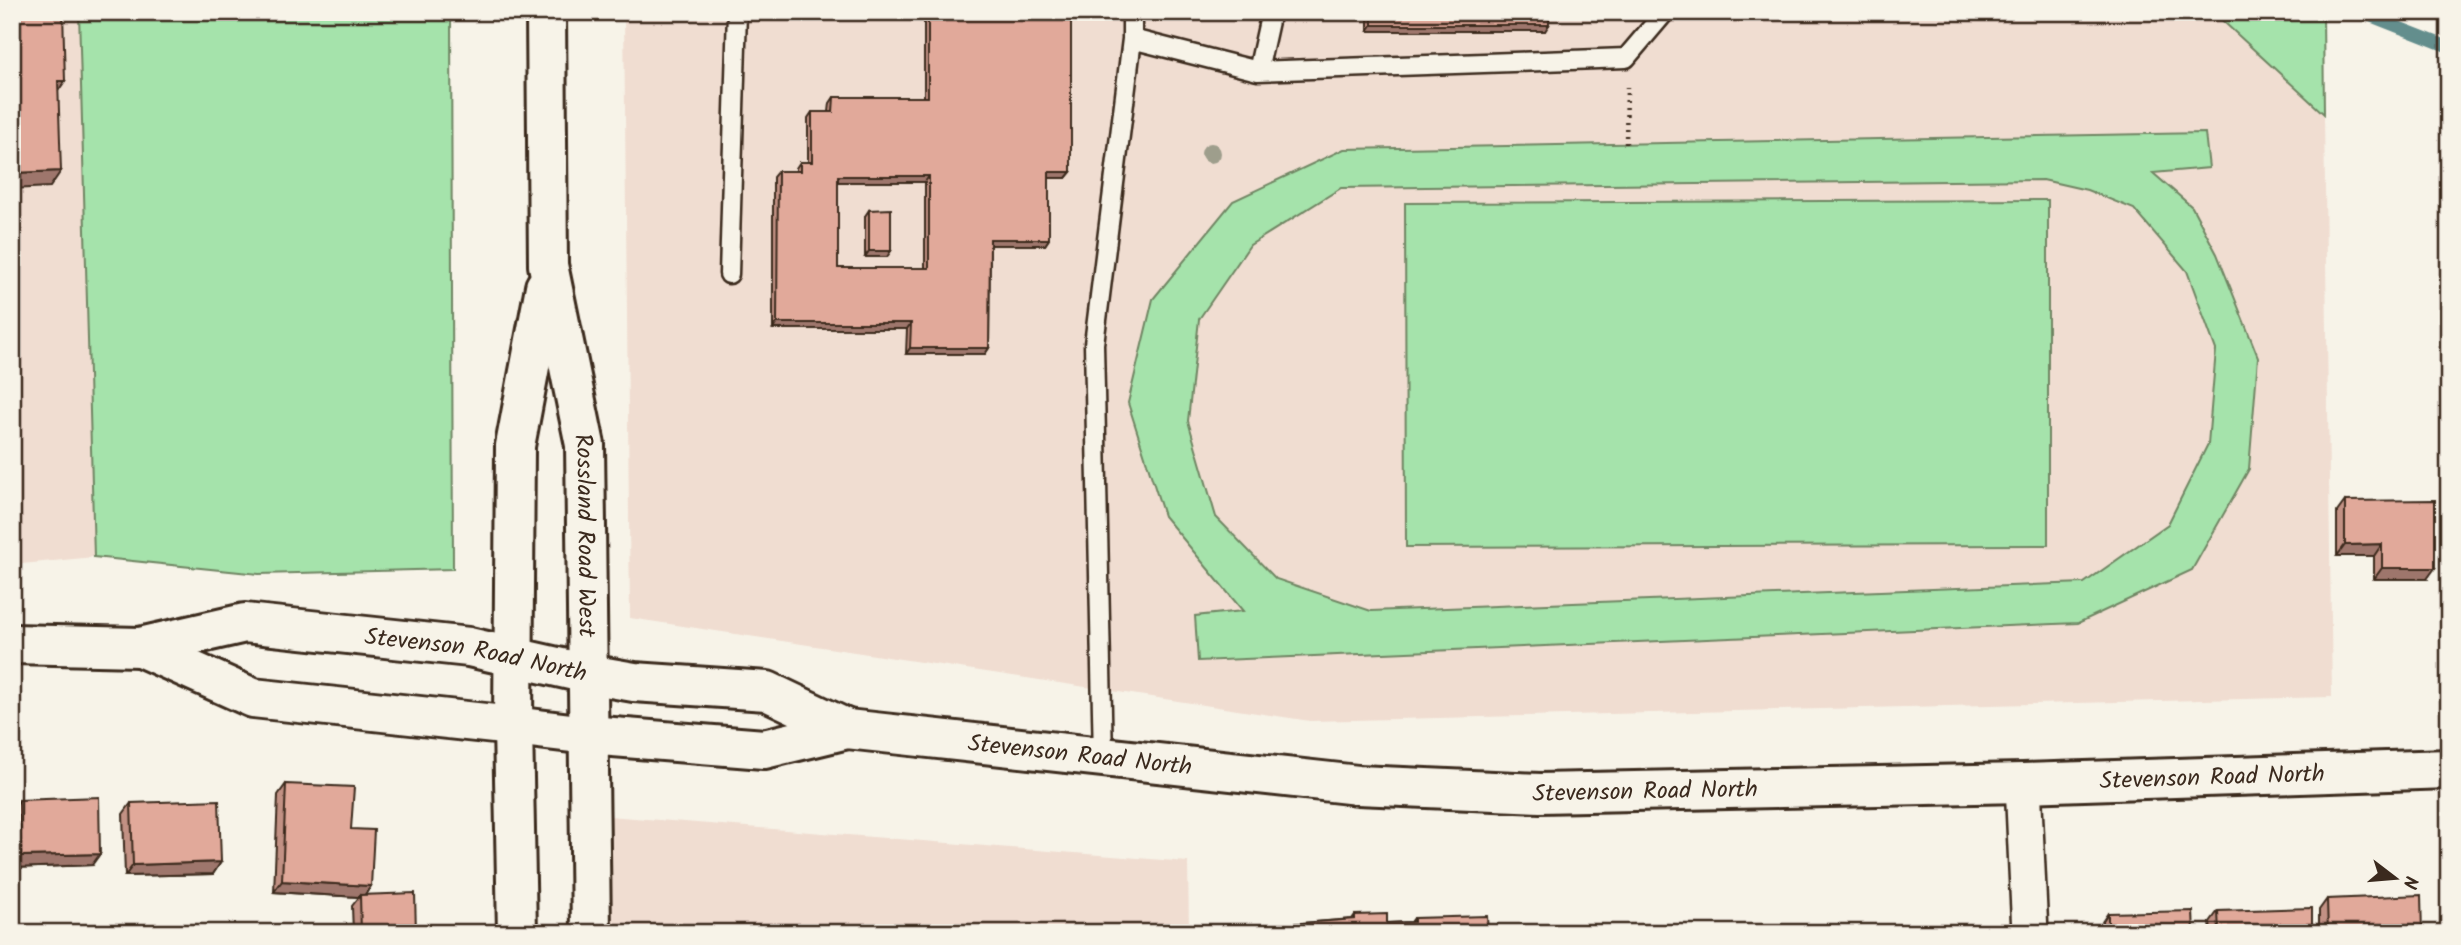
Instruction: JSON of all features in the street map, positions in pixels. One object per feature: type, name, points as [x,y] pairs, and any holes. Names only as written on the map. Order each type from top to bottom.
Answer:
[{"type":"main road","name":"Rossland Road West","points":[[517,933],[513,726],[515,446],[548,265],[546,12]]},
{"type":"main road","name":"Rossland Road West","points":[[548,265],[585,445],[591,933]]},
{"type":"main road","name":"Stevenson Road North","points":[[12,644],[140,647],[245,624],[469,647],[634,682],[767,691],[847,729],[1358,785],[1513,792],[2023,783],[2449,769]]},
{"type":"main road","name":"Stevenson Road North","points":[[140,647],[253,698],[588,735],[764,749],[847,729]]},
{"type":"street","points":[[2023,783],[2030,933]]},
{"type":"lane","points":[[729,274],[737,12]]},
{"type":"lane","points":[[1102,758],[1094,344],[1132,39],[1132,12]]},
{"type":"lane","points":[[1258,71],[1271,12]]},
{"type":"lane","points":[[1132,39],[1258,71],[1626,58],[1665,12]]},
{"type":"path","points":[[1626,144],[1627,116]]},
{"type":"shaded area","points":[[12,12],[79,12],[94,557],[12,565]]},
{"type":"shaded area","points":[[624,12],[2213,12],[2324,114],[2332,697],[1310,721],[630,618]]},
{"type":"shaded area","points":[[609,816],[1188,862],[1189,933],[610,933]]},
{"type":"green space","points":[[79,12],[451,12],[453,569],[259,574],[94,557]]},
{"type":"green space","points":[[2213,12],[2323,12],[2324,114]]},
{"type":"green space","points":[[2205,133],[2209,168],[2153,173],[2192,207],[2217,254],[2258,357],[2249,469],[2192,570],[2078,623],[1198,661],[1195,616],[1243,611],[1164,516],[1128,403],[1153,299],[1233,201],[1344,149]],"holes":[[[2043,180],[2087,190],[2134,209],[2187,271],[2216,350],[2208,444],[2168,524],[2084,583],[1371,611],[1276,579],[1216,517],[1188,421],[1199,319],[1250,245],[1341,188]]]},
{"type":"green space","points":[[2048,200],[2048,545],[1406,547],[1405,203]]},
{"type":"building","points":[[12,12],[63,12],[65,81],[58,81],[61,171],[12,173]]},
{"type":"building","points":[[928,12],[1071,12],[1071,172],[1049,172],[1049,239],[990,239],[989,348],[910,348],[911,323],[777,323],[778,171],[800,171],[800,162],[812,162],[812,112],[833,112],[834,97],[928,97]],"holes":[[[838,176],[929,176],[929,268],[838,268]]]},
{"type":"building","points":[[1372,12],[1549,12],[1549,25],[1372,25]]},
{"type":"building","points":[[891,209],[891,251],[869,251],[869,210]]},
{"type":"building","points":[[2435,500],[2435,568],[2382,568],[2382,544],[2345,545],[2345,501]]},
{"type":"building","points":[[286,784],[354,787],[351,829],[374,830],[371,886],[282,881]]},
{"type":"building","points":[[99,797],[100,854],[21,856],[19,800]]},
{"type":"building","points":[[219,800],[221,862],[133,865],[131,803]]},
{"type":"building","points":[[415,893],[416,933],[361,933],[360,895]]},
{"type":"building","points":[[2421,895],[2422,933],[2328,933],[2327,899]]},
{"type":"building","points":[[2312,908],[2312,933],[2219,933],[2218,911]]},
{"type":"building","points":[[2193,911],[2194,933],[2108,933],[2108,913]]},
{"type":"building","points":[[1387,914],[1387,923],[1414,922],[1414,918],[1487,916],[1488,933],[1277,933],[1277,925],[1355,919],[1355,915]]},
{"type":"waterway","points":[[2360,12],[2449,47]]}]
